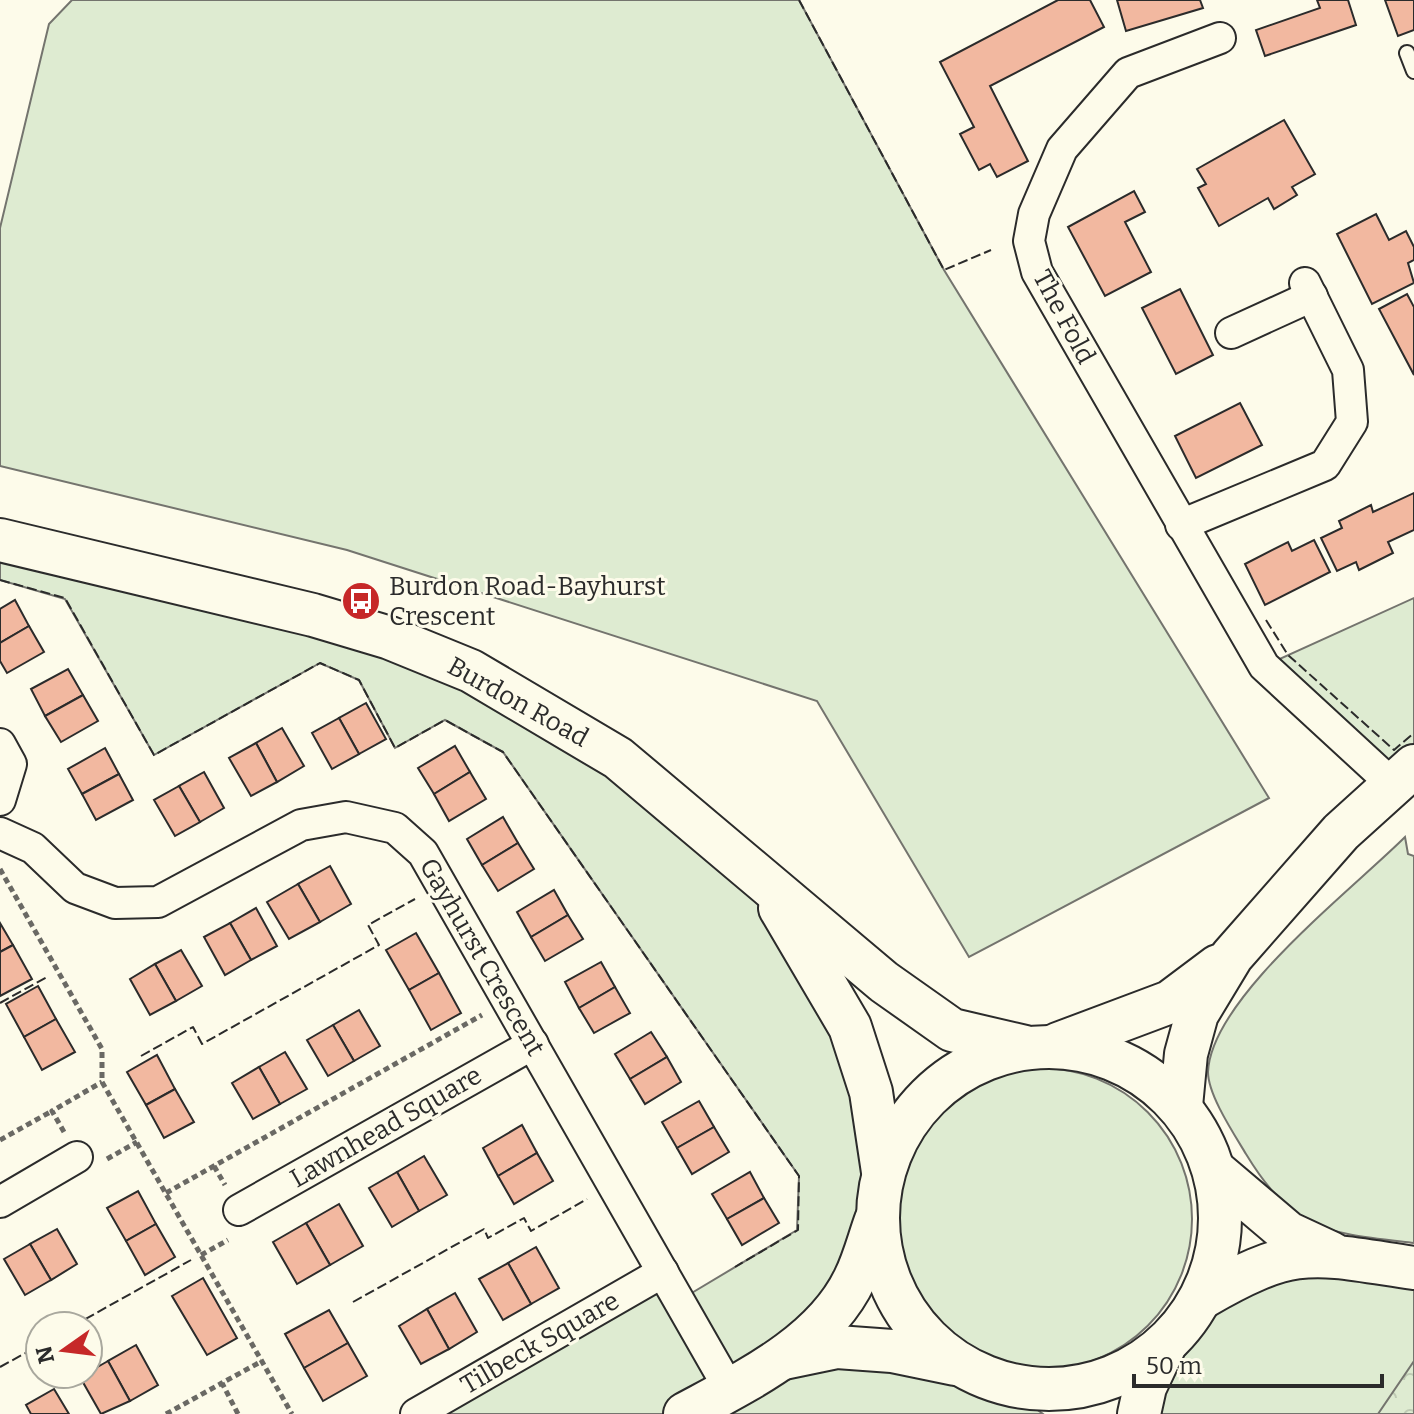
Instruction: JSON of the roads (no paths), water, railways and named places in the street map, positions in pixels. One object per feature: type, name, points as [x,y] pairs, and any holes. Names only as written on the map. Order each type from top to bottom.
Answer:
[{"type":"main road","name":"Burdon Road","points":[[0,540],[313,615],[390,638],[471,671],[618,758],[884,982],[952,1030],[1131,1066],[1181,1106],[1216,1172],[1221,1236],[1203,1297],[1164,1347],[1129,1371],[1089,1386],[1047,1390],[1005,1385],[959,1364],[931,1343],[908,1316],[891,1285],[880,1251],[877,1216],[883,1172],[871,1092],[850,1027],[764,882]]},
{"type":"main road","points":[[1181,1106],[1186,1054],[1197,1014],[1232,956],[1341,832],[1403,775]]},
{"type":"main road","points":[[1041,1046],[1170,1002],[1232,956]]},
{"type":"main road","name":"Burdon Road","points":[[883,1172],[913,1112],[962,1069],[1041,1046]]},
{"type":"main road","points":[[1216,1172],[1288,1233],[1332,1254]]},
{"type":"main road","points":[[685,1414],[783,1358],[827,1319],[855,1280],[877,1216]]},
{"type":"main road","points":[[1203,1297],[1252,1269],[1293,1255],[1332,1254],[1414,1268]]},
{"type":"main road","points":[[783,1358],[837,1347],[892,1351],[959,1364]]},
{"type":"main road","points":[[1139,1414],[1145,1387],[1164,1347]]},
{"type":"main road","points":[[1005,1385],[1043,1414]]},
{"type":"street","name":"The Fold","points":[[1220,38],[1128,73],[1062,149],[1034,214],[1029,241],[1037,272],[1264,666],[1403,775]]},
{"type":"street","points":[[1181,525],[1325,465],[1352,422],[1348,370],[1309,289],[1231,333]]},
{"type":"street","points":[[0,744],[11,764],[0,800]]},
{"type":"street","name":"Gayhurst Crescent","points":[[0,833],[33,848],[75,888],[115,903],[158,902],[301,825],[346,817],[395,828],[423,853],[730,1390]]},
{"type":"street","name":"Lawnhead Square","points":[[239,1210],[533,1044]]},
{"type":"street","points":[[0,1202],[77,1157]]},
{"type":"street","name":"Tilbeck Square","points":[[416,1414],[663,1272]]},
{"type":"lane","points":[[1407,53],[1414,71]]},
{"type":"place","name":"Burdon Road-Bayhurst Crescent","points":[[361,601]]}]
